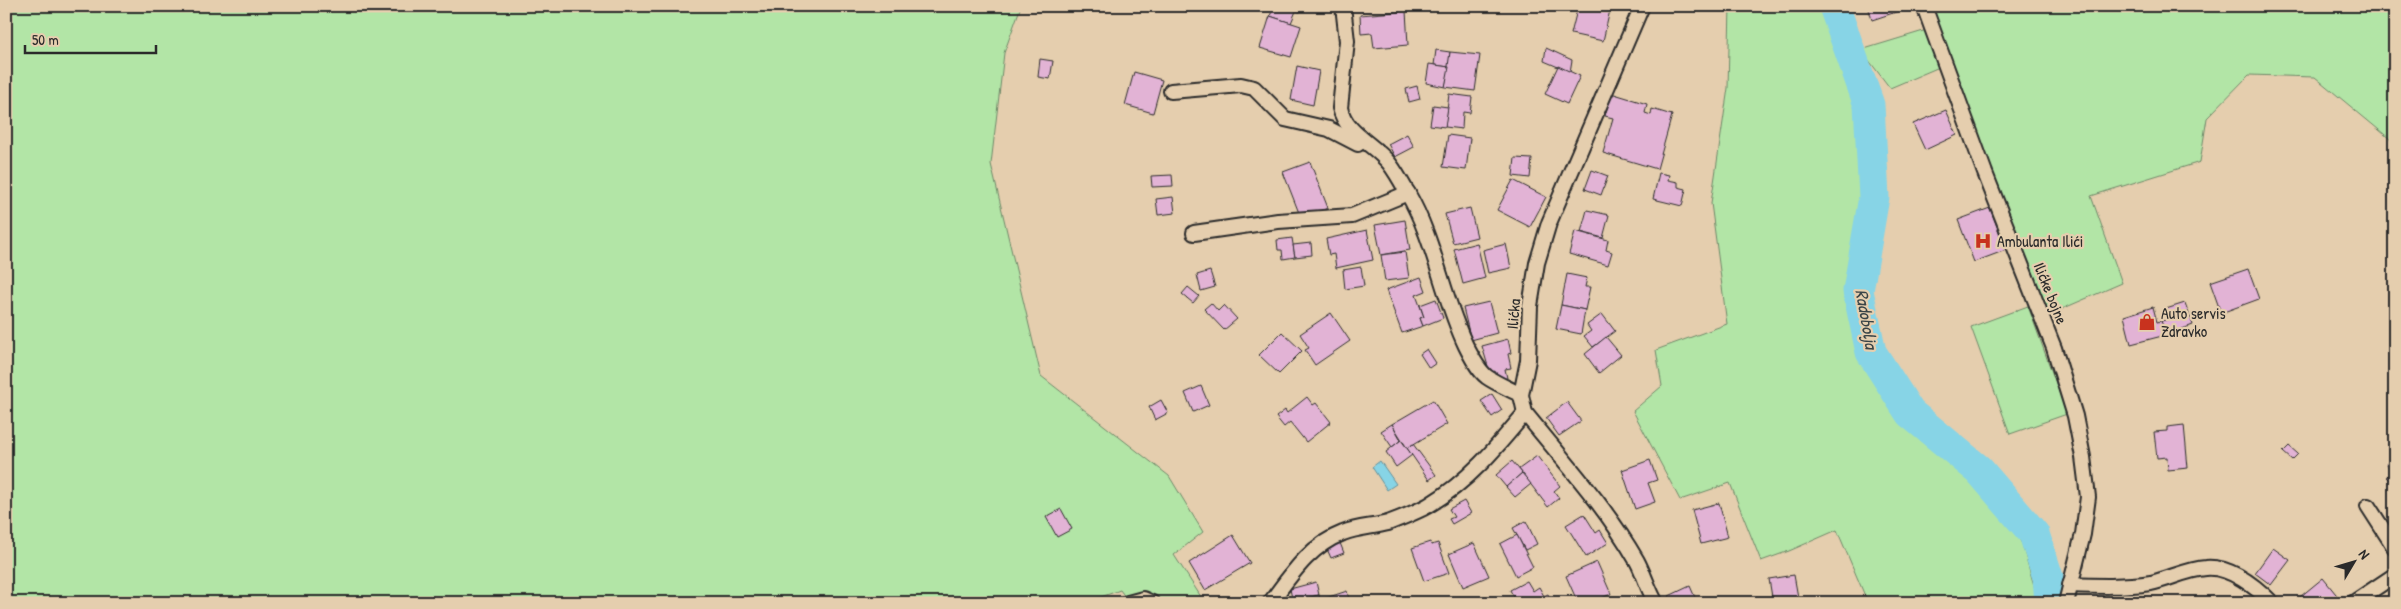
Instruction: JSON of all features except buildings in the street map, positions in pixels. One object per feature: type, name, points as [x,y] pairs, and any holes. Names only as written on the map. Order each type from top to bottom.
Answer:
[{"type":"street","points":[[1343,6],[1347,41],[1340,108],[1342,118],[1349,129],[1371,145],[1389,164],[1408,193],[1430,244],[1460,333],[1473,359],[1486,377],[1521,395]]},
{"type":"street","name":"Ilićka","points":[[1642,6],[1549,224],[1537,263],[1530,306],[1528,360],[1521,395],[1525,413],[1596,499],[1637,562],[1656,603]]},
{"type":"street","name":"Ilićke bojne","points":[[1924,6],[1972,137],[2054,348],[2075,416],[2088,497],[2083,534],[2066,603]]},
{"type":"street","points":[[1171,91],[1242,85],[1254,88],[1285,119],[1329,130],[1347,138],[1389,164]]},
{"type":"street","points":[[1194,233],[1278,221],[1352,216],[1408,193]]},
{"type":"street","points":[[1270,603],[1301,561],[1320,544],[1344,532],[1388,523],[1428,505],[1462,483],[1478,468],[1525,413]]},
{"type":"street","points":[[2368,506],[2395,548]]},
{"type":"street","points":[[2070,585],[2109,586],[2151,582],[2206,568],[2228,571],[2260,591],[2272,603]]},
{"type":"street","points":[[2353,603],[2395,575]]},
{"type":"street","points":[[1128,603],[1143,599],[1152,603]]},
{"type":"green space","points":[[6,6],[1021,6],[1004,53],[991,164],[1041,376],[1169,476],[1203,532],[1174,555],[1205,603],[1129,602],[1120,590],[1085,603],[6,603]]},
{"type":"green space","points":[[1730,6],[1826,6],[1864,115],[1868,155],[1861,247],[1849,315],[1854,341],[1878,383],[1898,409],[1918,428],[1953,455],[1981,483],[2008,518],[2022,544],[2039,603],[1868,603],[1837,530],[1761,561],[1730,483],[1680,500],[1633,411],[1662,386],[1656,350],[1727,324],[1711,203],[1728,88]]},
{"type":"green space","points":[[1924,6],[2395,6],[2395,148],[2390,139],[2315,77],[2249,75],[2207,118],[2200,162],[2091,196],[2122,283],[2041,318],[1944,65],[1890,88],[1861,50],[1930,29]]},
{"type":"green space","points":[[2028,306],[2067,414],[2010,434],[1971,327]]},
{"type":"water","points":[[1380,461],[1396,484],[1387,490],[1372,467]]},
{"type":"waterway","name":"Radobolja","points":[[1834,6],[1869,105],[1874,197],[1858,291],[1871,352],[1910,413],[1979,470],[2034,534],[2048,577],[2050,603]]},
{"type":"place","name":"Ambulanta Ilići","points":[[1983,241]]},
{"type":"place","name":"Auto servis Zdravko","points":[[2147,322]]}]
